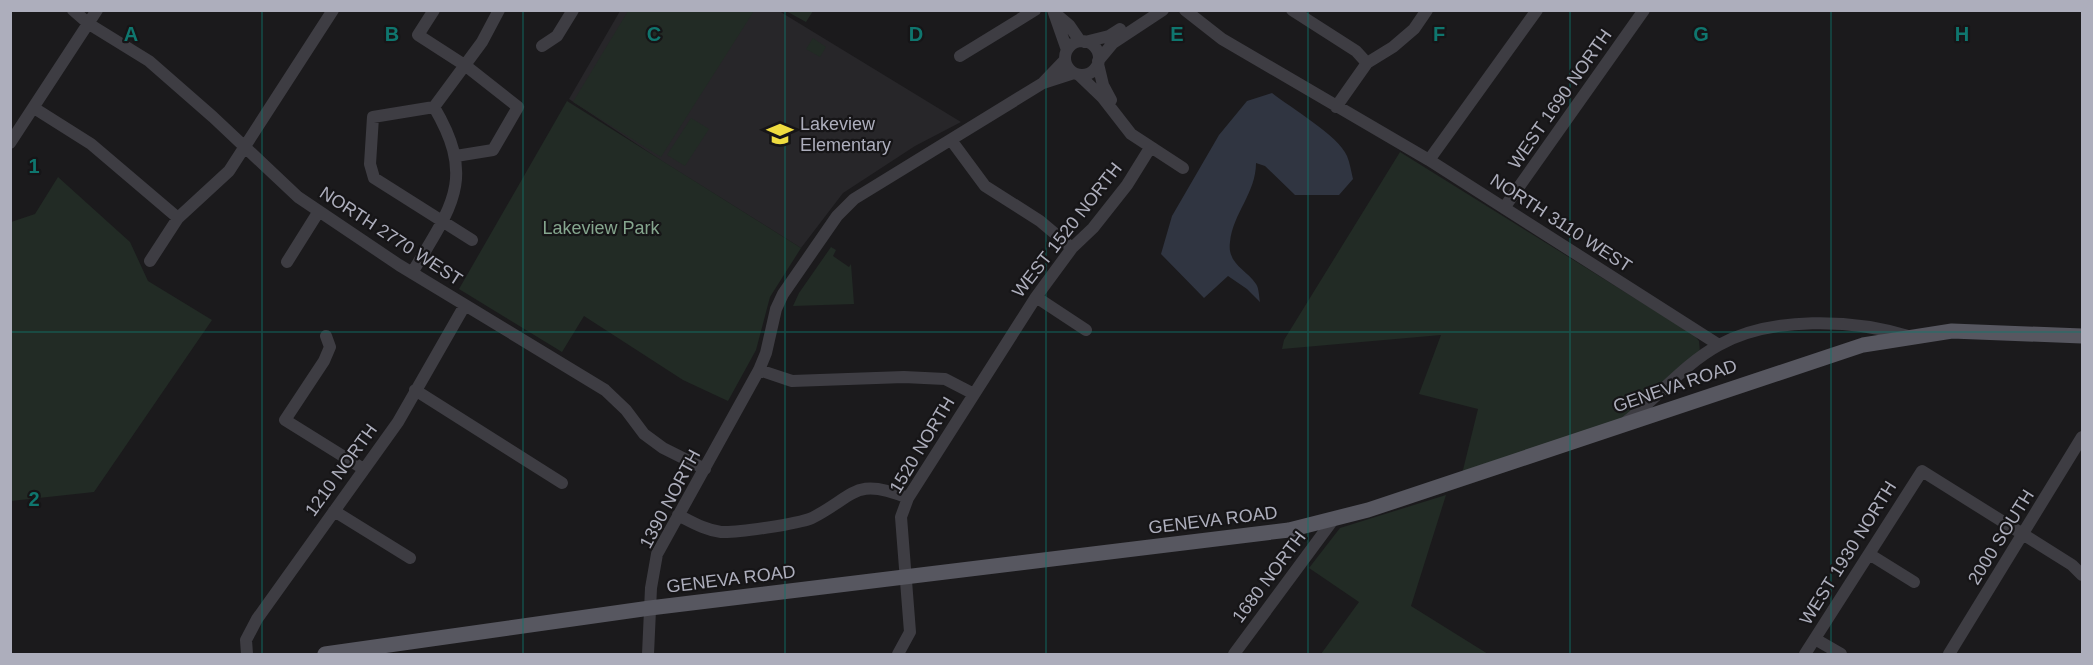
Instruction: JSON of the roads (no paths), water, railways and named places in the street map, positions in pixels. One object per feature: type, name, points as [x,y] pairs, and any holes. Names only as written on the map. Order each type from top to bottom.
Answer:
[{"type":"main road","name":"GENEVA ROAD","points":[[325,654],[387,650],[650,608],[1289,530],[1333,520],[1863,345],[1908,336],[1952,331],[2082,336]]},
{"type":"street","name":"NORTH 2770 WEST","points":[[73,10],[89,24],[149,61],[246,147],[298,197],[412,273],[604,390],[626,410],[644,434],[663,448],[705,469]]},
{"type":"street","points":[[10,143],[97,10]]},
{"type":"street","points":[[150,261],[178,218],[229,171],[333,10]]},
{"type":"street","points":[[434,10],[418,34],[466,66],[518,107],[493,150],[456,156]]},
{"type":"street","points":[[472,240],[374,178],[370,164],[374,117],[434,107],[466,66],[499,10]]},
{"type":"street","points":[[542,46],[557,36],[573,10]]},
{"type":"street","points":[[960,56],[1035,10]]},
{"type":"street","points":[[1043,83],[1066,55],[1083,41],[1109,36],[1149,10]]},
{"type":"street","points":[[1043,83],[1076,74],[1090,73],[1113,43],[1163,10]]},
{"type":"street","name":"NORTH 3110 WEST","points":[[1185,10],[1222,39],[1429,160],[1719,345]]},
{"type":"street","points":[[1292,10],[1356,51],[1367,63]]},
{"type":"street","points":[[1336,107],[1367,63],[1393,47],[1414,29],[1427,10]]},
{"type":"street","points":[[1429,160],[1537,10]]},
{"type":"street","points":[[1054,12],[1083,41],[1095,47],[1103,85],[1117,110],[1116,115]]},
{"type":"street","points":[[1054,12],[1066,55],[1076,74],[1088,81],[1131,134],[1183,168]]},
{"type":"street","name":"WEST 1690 NORTH","points":[[1504,208],[1641,12]]},
{"type":"street","name":"1390 NORTH","points":[[648,654],[650,608],[657,554],[759,370],[766,353],[776,309],[783,294],[837,216],[854,199],[1043,83]]},
{"type":"street","points":[[412,273],[441,222],[455,189],[458,175],[450,134],[434,107]]},
{"type":"street","points":[[33,108],[91,144],[178,218]]},
{"type":"street","points":[[951,140],[985,186],[1040,221],[1072,248]]},
{"type":"street","name":"WEST 1520 NORTH","points":[[974,394],[1036,297],[1072,248],[1093,228],[1120,194],[1150,148]]},
{"type":"street","points":[[287,262],[319,212]]},
{"type":"street","points":[[1036,297],[1086,330]]},
{"type":"street","name":"1210 NORTH","points":[[248,654],[246,640],[257,619],[362,468],[392,431],[465,305]]},
{"type":"street","points":[[1624,424],[1694,362],[1719,345],[1758,330],[1798,324],[1887,330],[1908,336]]},
{"type":"street","points":[[326,336],[330,347],[324,361],[285,420],[362,468]]},
{"type":"street","points":[[759,370],[792,381],[904,377],[945,379],[974,394]]},
{"type":"street","points":[[415,390],[562,483]]},
{"type":"street","name":"1520 NORTH","points":[[898,654],[910,632],[901,517],[908,498],[974,394]]},
{"type":"street","name":"2000 SOUTH","points":[[1948,654],[2082,437]]},
{"type":"street","name":"WEST 1930 NORTH","points":[[1805,654],[1922,471],[2023,535]]},
{"type":"street","points":[[678,515],[706,529],[723,532],[810,519],[836,501],[872,487],[908,498]]},
{"type":"street","points":[[334,511],[410,558]]},
{"type":"street","name":"1680 NORTH","points":[[1234,654],[1333,520]]},
{"type":"street","points":[[2023,535],[2072,565],[2082,575]]},
{"type":"street","points":[[1869,554],[1914,582]]},
{"type":"street","points":[[1815,639],[1841,654]]},
{"type":"water","points":[[1272,93],[1335,140],[1347,156],[1353,179],[1339,195],[1295,195],[1265,166],[1256,163],[1249,194],[1232,232],[1230,250],[1234,261],[1257,286],[1260,302],[1247,289],[1228,276],[1204,298],[1161,254],[1172,216],[1219,135],[1247,101]]},
{"type":"place","name":"Lakeview Elementary","points":[[780,134]]},
{"type":"park label","name":"Lakeview Park","points":[[601,228]]}]
